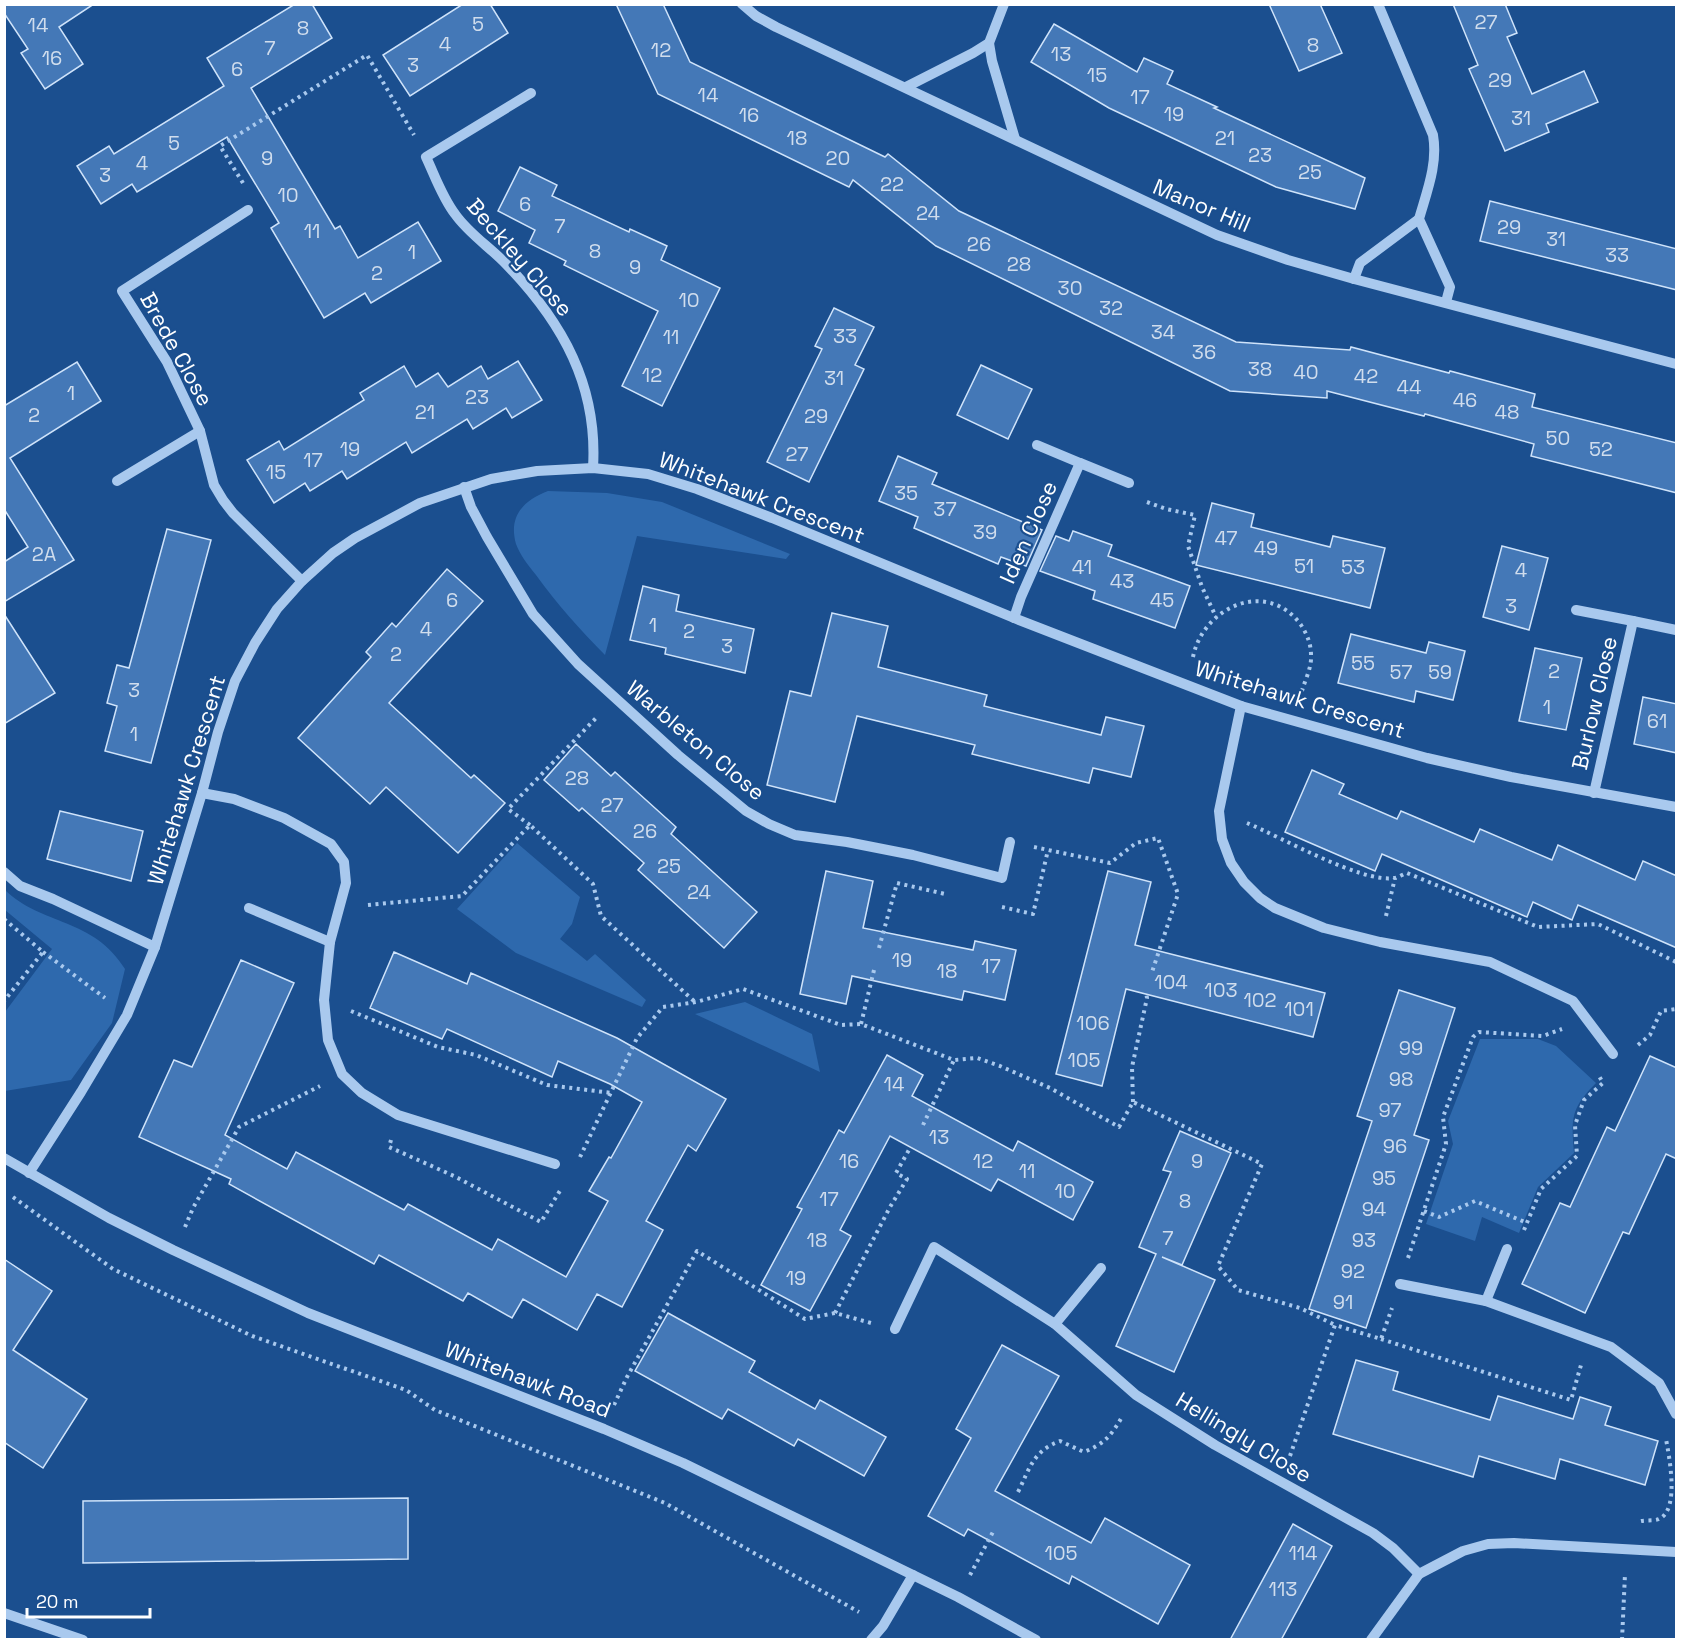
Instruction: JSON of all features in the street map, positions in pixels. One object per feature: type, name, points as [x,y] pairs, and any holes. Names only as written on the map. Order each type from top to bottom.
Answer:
[{"type":"street","name":"Manor Hill","points":[[742,4],[756,16],[776,27],[1217,235],[1288,260],[1354,279],[1677,364]]},
{"type":"street","points":[[1004,4],[990,43],[992,61],[1015,140]]},
{"type":"street","points":[[1354,279],[1360,263],[1419,219],[1434,166],[1436,150],[1433,135],[1378,4]]},
{"type":"street","points":[[906,87],[990,43]]},
{"type":"street","points":[[426,157],[531,93]]},
{"type":"street","name":"Beckley Close","points":[[426,157],[441,192],[454,214],[467,230],[506,263],[537,299],[565,338],[585,389],[594,442],[593,468]]},
{"type":"street","name":"Brede Close","points":[[248,210],[122,291],[167,362],[200,431],[214,485],[223,500],[232,513],[302,581]]},
{"type":"street","points":[[1419,219],[1450,287],[1446,302]]},
{"type":"street","name":"Brede Close","points":[[117,481],[200,431]]},
{"type":"street","name":"Iden Close","points":[[1037,445],[1130,483]]},
{"type":"street","name":"Iden Close","points":[[1014,618],[1080,463]]},
{"type":"street","name":"Whitehawk Crescent","points":[[29,1173],[127,1015],[155,947],[235,681],[255,643],[277,609],[302,581],[333,554],[371,529],[420,503],[491,479],[537,471],[593,468],[648,474],[697,489],[772,518],[1014,618],[1241,706],[1427,758],[1511,777],[1677,807]]},
{"type":"street","name":"Warbleton Close","points":[[464,487],[471,507],[487,537],[533,614],[578,664],[678,755],[746,811],[795,835],[913,855],[1002,878],[1010,842]]},
{"type":"street","name":"Burlow Close","points":[[1576,610],[1677,630]]},
{"type":"street","name":"Burlow Close","points":[[1594,793],[1633,621]]},
{"type":"street","points":[[1241,706],[1219,811],[1222,839],[1232,863],[1244,882],[1260,898],[1275,908],[1324,928],[1380,942],[1490,962],[1573,1001],[1613,1054]]},
{"type":"street","points":[[202,793],[234,800],[284,818],[331,844],[344,862],[346,883],[330,942],[324,1000],[328,1040],[342,1074],[362,1093],[398,1115],[555,1164]]},
{"type":"street","points":[[4,872],[20,886],[155,947]]},
{"type":"street","points":[[249,908],[330,942]]},
{"type":"street","name":"Whitehawk Road","points":[[4,1158],[173,1250],[308,1313],[604,1429],[693,1468],[958,1597],[1036,1640]]},
{"type":"street","name":"Hellingly Close","points":[[895,1329],[934,1247],[1055,1324],[1136,1395],[1215,1445],[1373,1533],[1394,1548],[1419,1574]]},
{"type":"street","points":[[1486,1301],[1507,1249]]},
{"type":"street","points":[[1055,1324],[1101,1268]]},
{"type":"street","points":[[1400,1284],[1486,1301],[1611,1347],[1659,1383],[1677,1414]]},
{"type":"street","points":[[1371,1640],[1419,1574],[1463,1551],[1488,1544],[1514,1543],[1677,1552]]},
{"type":"street","points":[[871,1640],[883,1626],[913,1575]]},
{"type":"street","points":[[4,1613],[83,1640]]},
{"type":"path","points":[[248,210],[256,206],[220,146],[367,55],[399,106],[426,157]]},
{"type":"path","points":[[1130,483],[1137,498],[1166,509],[1196,514],[1188,546],[1202,587],[1216,616]]},
{"type":"path","points":[[1193,657],[1195,648],[1207,626],[1216,616],[1239,603],[1259,602],[1277,606],[1296,619],[1310,643],[1312,657],[1302,691]]},
{"type":"path","points":[[616,697],[508,809],[530,825],[593,884],[601,916],[696,1002]]},
{"type":"path","points":[[1219,811],[1320,858],[1373,877],[1395,878],[1407,873],[1538,927],[1598,924],[1677,962]]},
{"type":"path","points":[[340,908],[462,896],[530,825]]},
{"type":"path","points":[[1010,842],[1110,863],[1136,843],[1158,838],[1178,894],[1152,972]]},
{"type":"path","points":[[1380,942],[1395,878]]},
{"type":"path","points":[[4,919],[43,952],[127,1015]]},
{"type":"path","points":[[4,1001],[43,952]]},
{"type":"path","points":[[861,1024],[874,970]]},
{"type":"path","points":[[580,1158],[637,1038],[663,1007],[696,1002],[743,989],[841,1025],[861,1024],[954,1060],[977,1058],[1000,1066],[1050,1088],[1119,1127],[1133,1101],[1132,1067],[1147,998],[1146,992]]},
{"type":"path","points":[[324,1000],[438,1047],[476,1054],[547,1085],[612,1093]]},
{"type":"path","points":[[1381,1340],[1446,1144],[1443,1117],[1473,1037],[1479,1032],[1544,1036],[1561,1030],[1573,1001]]},
{"type":"path","points":[[1632,1049],[1650,1035],[1661,1011],[1677,1009]]},
{"type":"path","points":[[923,1125],[954,1060]]},
{"type":"path","points":[[1507,1249],[1516,1253],[1541,1189],[1577,1155],[1575,1125],[1584,1100],[1603,1083],[1598,1077],[1607,1070]]},
{"type":"path","points":[[173,1250],[193,1208],[239,1127],[342,1074]]},
{"type":"path","points":[[1133,1101],[1262,1164],[1218,1266],[1238,1290],[1300,1308],[1335,1325],[1571,1400],[1582,1363]]},
{"type":"path","points":[[398,1115],[389,1147],[454,1176],[541,1222],[563,1185]]},
{"type":"path","points":[[835,1313],[907,1179],[896,1173],[910,1148]]},
{"type":"path","points":[[4,1191],[113,1269],[252,1336],[406,1390],[435,1410],[665,1503],[883,1626]]},
{"type":"path","points":[[1424,1212],[1439,1217],[1474,1201],[1527,1223]]},
{"type":"path","points":[[604,1429],[627,1377],[697,1251],[805,1319],[835,1313],[895,1329]]},
{"type":"path","points":[[1281,1483],[1335,1325]]},
{"type":"path","points":[[1018,1492],[1038,1453],[1060,1441],[1084,1452],[1100,1446],[1112,1434],[1136,1395]]},
{"type":"path","points":[[1622,1640],[1627,1549],[1633,1521],[1659,1520],[1666,1515],[1670,1506],[1672,1486],[1664,1430]]},
{"type":"path","points":[[958,1597],[994,1530]]},
{"type":"shaded area","points":[[548,491],[607,493],[662,502],[790,554],[786,559],[637,536],[605,655],[552,596],[524,560],[516,544],[514,525],[520,510],[532,499]]},
{"type":"shaded area","points":[[517,843],[580,897],[572,924],[560,939],[587,961],[595,954],[646,1000],[642,1007],[516,953],[457,909]]},
{"type":"shaded area","points":[[5,890],[19,902],[98,940],[112,952],[125,969],[112,1023],[71,1080],[5,1091],[5,1012],[52,949],[5,910]]},
{"type":"shaded area","points":[[745,1002],[812,1034],[820,1072],[695,1014]]},
{"type":"shaded area","points":[[1480,1039],[1538,1039],[1556,1046],[1596,1083],[1574,1114],[1574,1153],[1538,1187],[1519,1233],[1482,1217],[1475,1241],[1426,1224],[1453,1144],[1448,1121]]},
{"type":"building","points":[[4,4],[94,4],[59,27],[83,64],[45,89],[21,53],[28,49],[4,13]]},
{"type":"building","points":[[295,4],[312,4],[332,38],[251,88],[335,229],[340,226],[358,258],[418,222],[441,261],[371,303],[365,293],[324,318],[271,228],[279,223],[227,137],[137,192],[132,184],[101,204],[77,166],[109,146],[114,154],[224,86],[207,58]]},
{"type":"building","points":[[463,4],[490,4],[508,33],[410,96],[383,55]]},
{"type":"building","points":[[616,4],[663,4],[690,62],[885,157],[888,154],[959,211],[1236,342],[1350,350],[1351,347],[1535,394],[1532,407],[1677,443],[1677,493],[1531,456],[1534,444],[1425,414],[1424,416],[1327,391],[1327,398],[1230,391],[936,246],[853,180],[849,187],[658,94]]},
{"type":"building","points":[[1269,4],[1320,4],[1342,53],[1299,71]]},
{"type":"building","points":[[1453,4],[1505,4],[1517,33],[1507,37],[1532,94],[1584,71],[1598,102],[1546,124],[1549,132],[1505,151],[1469,69],[1478,65]]},
{"type":"building","points":[[1054,24],[1137,72],[1144,58],[1173,71],[1167,84],[1365,178],[1355,209],[1276,187],[1109,108],[1031,62]]},
{"type":"building","points":[[520,167],[557,185],[552,196],[629,232],[630,229],[667,246],[661,260],[720,288],[662,406],[622,386],[658,311],[564,265],[566,261],[529,243],[535,230],[498,211]]},
{"type":"building","points":[[1490,201],[1677,249],[1677,290],[1480,241]]},
{"type":"building","points":[[834,308],[874,327],[855,365],[864,369],[809,482],[767,462],[822,349],[815,346]]},
{"type":"building","points":[[518,361],[542,400],[512,418],[506,408],[473,429],[467,419],[412,453],[406,442],[347,479],[342,471],[310,491],[305,483],[274,503],[247,460],[279,441],[284,450],[364,400],[360,393],[404,366],[416,387],[438,373],[448,387],[481,366],[488,379]]},
{"type":"building","points":[[77,362],[101,401],[10,458],[74,560],[4,602],[4,562],[28,547],[4,509],[4,406]]},
{"type":"building","points":[[981,365],[1032,389],[1008,439],[957,415]]},
{"type":"building","points":[[898,456],[937,473],[932,484],[1042,530],[1026,566],[1001,557],[998,564],[914,528],[918,517],[879,501]]},
{"type":"building","points":[[1212,503],[1254,514],[1251,527],[1330,547],[1333,536],[1385,548],[1370,608],[1196,565]]},
{"type":"building","points":[[167,529],[211,540],[151,763],[105,751],[117,706],[107,703],[117,665],[129,668]]},
{"type":"building","points":[[1073,531],[1112,545],[1108,556],[1190,586],[1175,628],[1093,599],[1095,591],[1040,571],[1056,536],[1069,541]]},
{"type":"building","points":[[1502,546],[1548,558],[1529,630],[1483,617]]},
{"type":"building","points":[[447,569],[483,601],[389,703],[471,778],[474,775],[505,803],[458,853],[386,787],[370,804],[298,738],[371,657],[366,652],[392,623],[396,627]]},
{"type":"building","points":[[643,586],[679,595],[676,611],[754,629],[745,673],[665,654],[666,648],[630,640]]},
{"type":"building","points":[[832,613],[888,626],[878,667],[987,695],[984,706],[1101,735],[1106,717],[1144,726],[1131,777],[1093,768],[1089,783],[972,754],[975,745],[857,716],[835,802],[767,785],[790,691],[811,696]]},
{"type":"building","points":[[4,614],[55,693],[4,724]]},
{"type":"building","points":[[1351,634],[1426,653],[1429,642],[1465,651],[1453,700],[1416,691],[1414,702],[1338,683]]},
{"type":"building","points":[[1535,648],[1582,658],[1566,730],[1519,721]]},
{"type":"building","points":[[1643,697],[1677,704],[1677,753],[1634,744]]},
{"type":"building","points":[[576,744],[611,776],[615,772],[676,827],[671,834],[757,912],[724,948],[638,870],[644,863],[582,808],[579,811],[544,780]]},
{"type":"building","points":[[1312,770],[1344,784],[1339,794],[1397,819],[1401,811],[1474,842],[1480,829],[1552,860],[1558,845],[1635,880],[1643,861],[1677,876],[1677,948],[1578,905],[1572,920],[1533,902],[1527,917],[1382,854],[1375,871],[1285,832]]},
{"type":"building","points":[[60,811],[143,831],[131,881],[47,859]]},
{"type":"building","points":[[826,871],[873,881],[863,928],[973,950],[975,941],[1016,950],[1005,1000],[964,991],[962,1000],[852,976],[846,1004],[800,994]]},
{"type":"building","points":[[1108,871],[1151,882],[1135,945],[1325,993],[1313,1037],[1126,989],[1102,1086],[1056,1074]]},
{"type":"building","points":[[394,952],[467,984],[471,973],[617,1038],[726,1099],[696,1151],[688,1145],[646,1221],[663,1230],[622,1307],[597,1294],[577,1330],[523,1299],[512,1318],[468,1293],[463,1301],[379,1255],[374,1264],[229,1184],[231,1179],[139,1137],[174,1060],[192,1067],[241,960],[294,983],[225,1135],[287,1169],[296,1152],[404,1210],[408,1204],[492,1250],[498,1239],[566,1277],[608,1201],[589,1191],[609,1157],[611,1158],[642,1102],[610,1084],[558,1061],[552,1077],[447,1029],[442,1039],[370,1008]]},
{"type":"building","points":[[1399,990],[1455,1008],[1414,1135],[1429,1140],[1366,1328],[1309,1309],[1372,1121],[1357,1116]]},
{"type":"building","points":[[887,1055],[923,1075],[912,1096],[1013,1151],[1018,1141],[1093,1182],[1073,1220],[998,1179],[991,1191],[890,1136],[840,1230],[851,1236],[810,1311],[761,1285],[802,1209],[797,1207],[839,1130],[844,1133]]},
{"type":"building","points":[[1650,1056],[1677,1068],[1677,1159],[1666,1154],[1629,1234],[1623,1232],[1585,1313],[1522,1284],[1560,1203],[1570,1207],[1607,1127],[1615,1131]]},
{"type":"building","points":[[1180,1131],[1231,1153],[1182,1265],[1162,1257],[1215,1280],[1174,1372],[1116,1346],[1156,1254],[1139,1247],[1171,1172],[1163,1170]]},
{"type":"building","points":[[4,1259],[52,1291],[13,1350],[87,1399],[43,1468],[4,1442]]},
{"type":"building","points":[[668,1313],[755,1361],[749,1372],[815,1409],[820,1400],[886,1437],[864,1476],[798,1439],[794,1446],[728,1409],[722,1419],[635,1371]]},
{"type":"building","points":[[1002,1345],[1059,1376],[995,1491],[1091,1543],[1105,1518],[1190,1565],[1158,1624],[1072,1576],[1069,1584],[968,1529],[964,1536],[928,1516],[971,1438],[956,1429]]},
{"type":"building","points":[[1356,1360],[1398,1372],[1393,1390],[1490,1420],[1498,1396],[1573,1419],[1580,1397],[1611,1407],[1605,1425],[1658,1441],[1645,1485],[1560,1459],[1555,1479],[1479,1456],[1473,1477],[1333,1434]]},
{"type":"building","points":[[408,1498],[408,1559],[83,1563],[83,1501]]},
{"type":"building","points":[[1293,1524],[1332,1546],[1281,1640],[1230,1640]]}]
